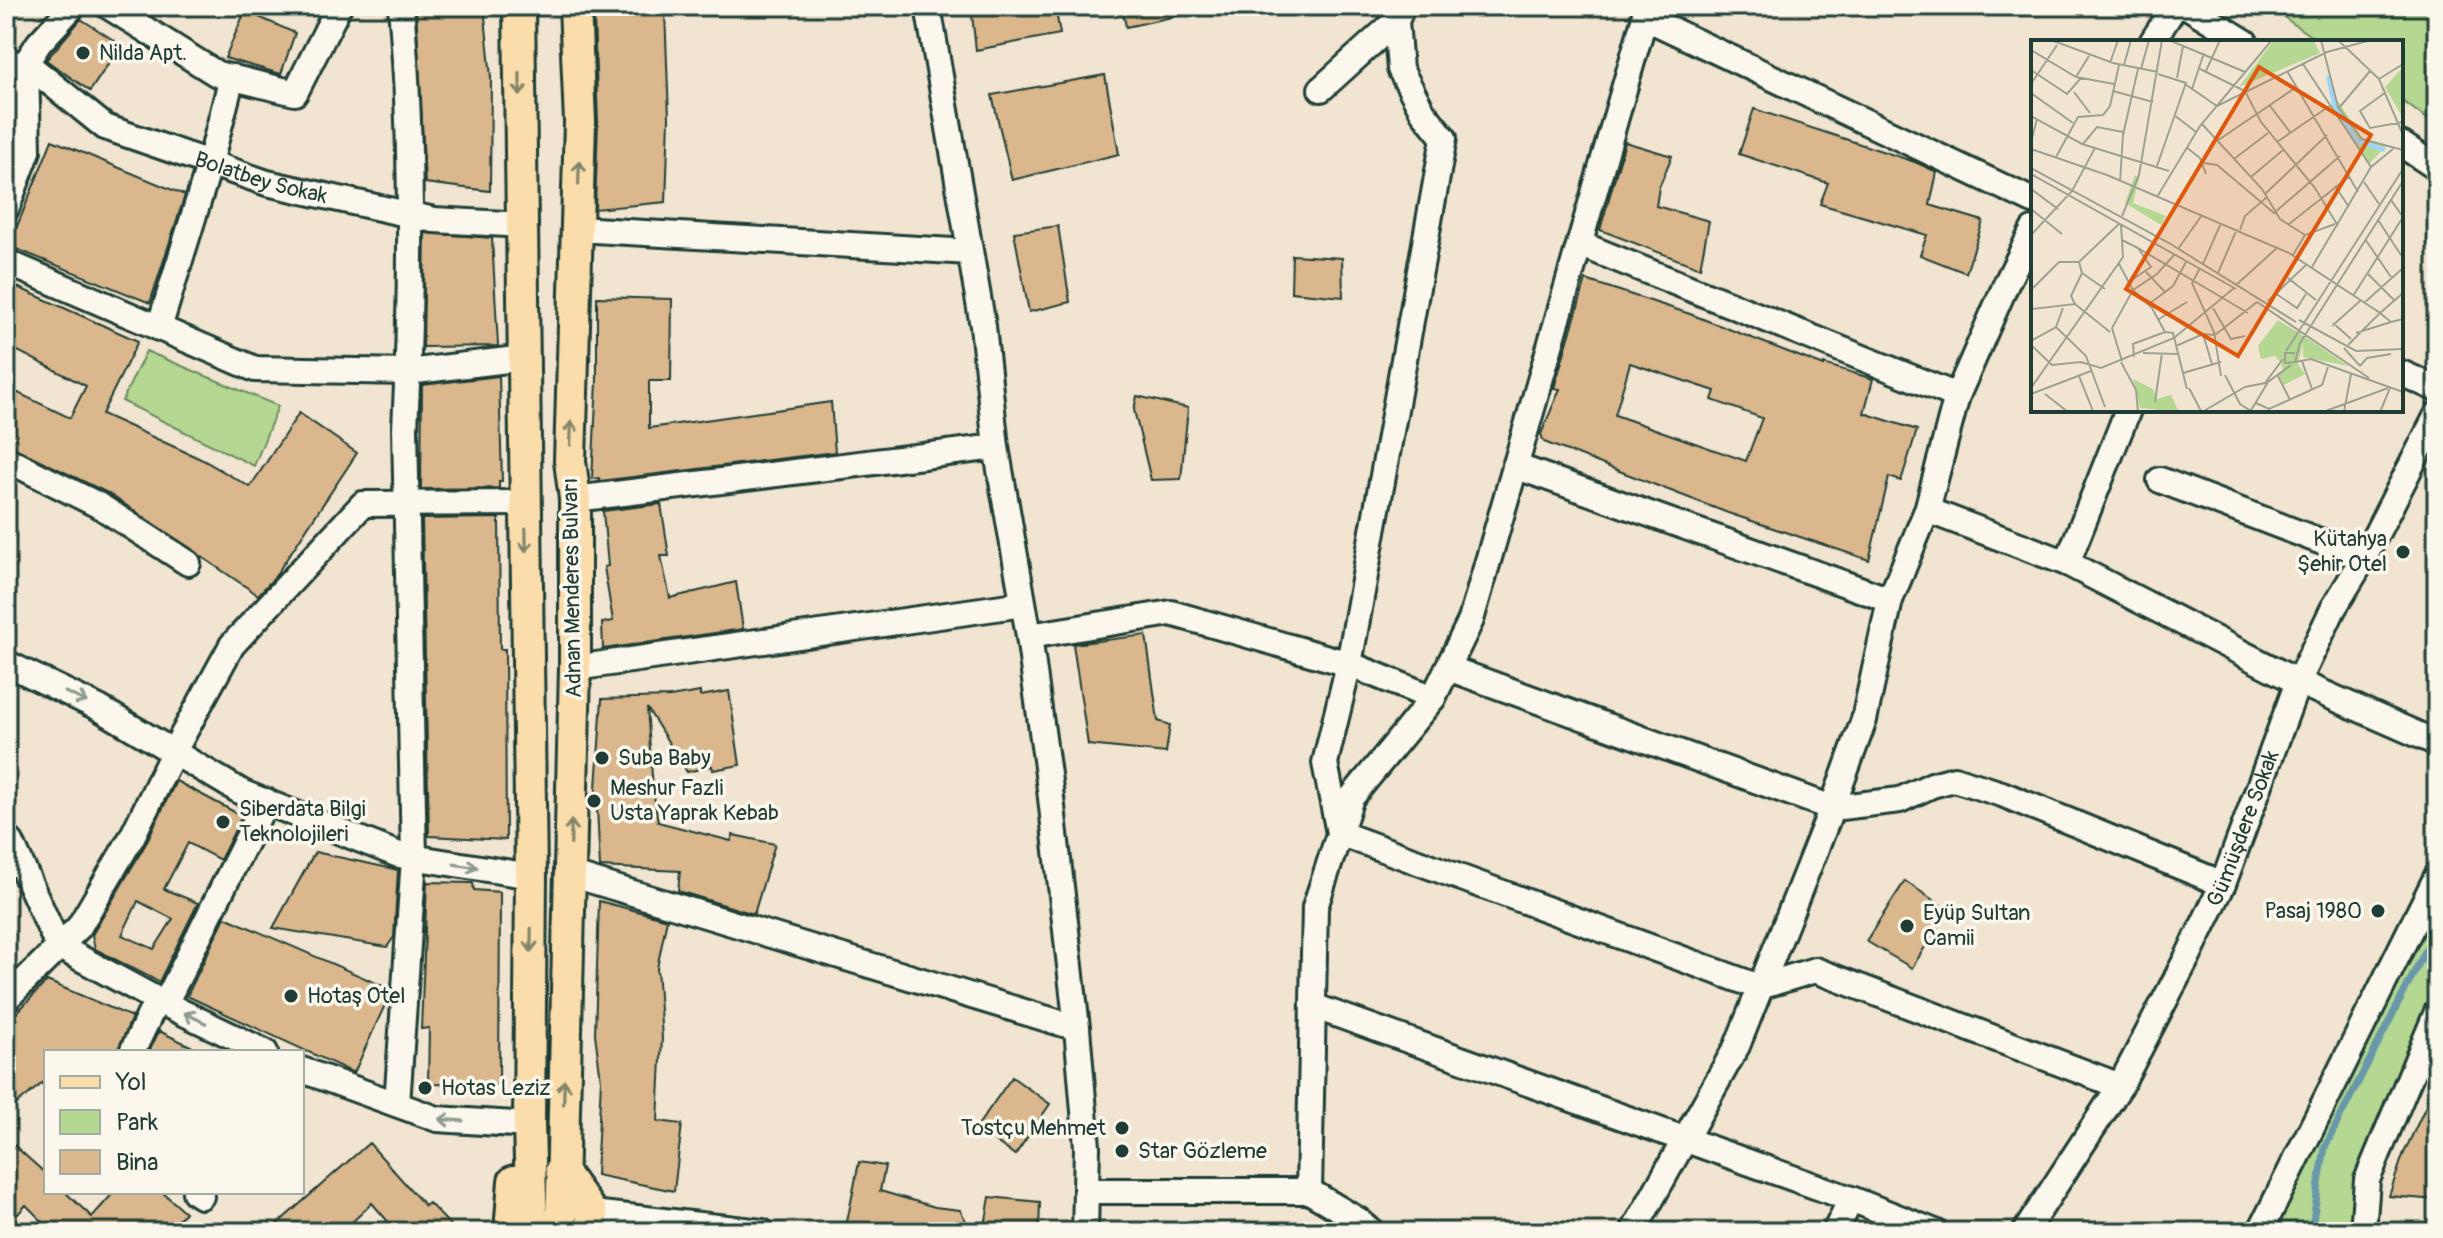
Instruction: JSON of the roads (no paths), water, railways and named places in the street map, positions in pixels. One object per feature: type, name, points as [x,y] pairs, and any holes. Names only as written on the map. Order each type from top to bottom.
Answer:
[{"type":"main road","name":"Adnan Menderes Bulvarı","points":[[519,6],[531,876],[529,1125]]},
{"type":"main road","name":"Adnan Menderes Bulvarı","points":[[561,1232],[575,668],[575,499],[570,461],[580,122],[575,6]]},
{"type":"main road","points":[[510,1232],[513,1182],[529,1125]]},
{"type":"main road","points":[[529,1125],[532,1232]]},
{"type":"main road","points":[[561,1170],[592,1223]]},
{"type":"street","points":[[6,209],[28,151],[16,64],[73,6]]},
{"type":"street","points":[[108,6],[217,74],[295,93],[339,6]]},
{"type":"street","points":[[397,1104],[414,858],[405,429],[408,372],[407,72],[401,6]]},
{"type":"street","points":[[928,6],[983,326],[996,447],[1029,636],[1050,789],[1087,1147],[1085,1232]]},
{"type":"street","points":[[2153,40],[2175,6]]},
{"type":"street","points":[[2187,6],[2242,40]]},
{"type":"street","points":[[1309,1191],[1315,907],[1351,798],[1433,698],[1471,620],[1646,12],[2031,200]]},
{"type":"street","points":[[1321,89],[1400,13]]},
{"type":"street","points":[[1339,833],[1325,763],[1349,664],[1444,138],[1423,112],[1400,69],[1400,13]]},
{"type":"street","name":"Bolatbey Sokak","points":[[16,64],[105,127],[267,183],[434,220],[522,225]]},
{"type":"street","points":[[159,328],[210,163],[232,77]]},
{"type":"street","points":[[2403,145],[2437,168]]},
{"type":"street","points":[[577,229],[970,252]]},
{"type":"street","points":[[1633,1232],[1737,1046],[1832,808],[1864,720],[1890,600],[1927,510],[1957,396],[2031,234]]},
{"type":"street","points":[[1580,244],[1957,396]]},
{"type":"street","points":[[6,262],[255,369],[408,372],[524,358]]},
{"type":"street","points":[[2403,374],[2437,389]]},
{"type":"street","points":[[2067,563],[2127,412]]},
{"type":"street","name":"Gümüşdere Sokak","points":[[2025,1232],[2120,1086],[2188,956],[2223,884],[2298,682],[2333,609],[2364,558],[2437,415]]},
{"type":"street","points":[[575,499],[996,447]]},
{"type":"street","points":[[6,459],[100,506],[188,563]]},
{"type":"street","points":[[1515,466],[1890,600]]},
{"type":"street","points":[[2160,480],[2364,558]]},
{"type":"street","points":[[6,999],[79,927],[132,837],[174,751],[232,645],[363,504],[526,503]]},
{"type":"street","points":[[1927,510],[2067,563],[2298,682],[2437,743]]},
{"type":"street","points":[[575,668],[1023,604]]},
{"type":"street","points":[[1029,636],[1171,613],[1349,664],[1433,698]]},
{"type":"street","points":[[6,663],[99,708],[243,793],[399,855],[531,876]]},
{"type":"street","points":[[1448,668],[1832,808],[1900,800],[1954,779],[2002,794],[2223,884]]},
{"type":"street","points":[[165,1004],[266,801]]},
{"type":"street","points":[[1339,833],[1759,987],[1815,970],[2120,1086]]},
{"type":"street","points":[[8,842],[58,946],[165,1004],[261,1050]]},
{"type":"street","points":[[570,874],[1077,1028]]},
{"type":"street","points":[[2260,1232],[2437,876]]},
{"type":"street","points":[[133,1050],[154,1006],[165,1004]]},
{"type":"street","points":[[1313,1006],[1935,1232]]},
{"type":"street","points":[[2363,1232],[2367,1180],[2437,1012]]},
{"type":"street","points":[[304,1071],[437,1119],[529,1125]]},
{"type":"street","points":[[1086,1191],[1309,1191],[1358,1220],[1372,1232]]},
{"type":"street","points":[[1835,1232],[1851,1199]]},
{"type":"street","points":[[592,1223],[762,1232]]},
{"type":"waterway","points":[[2311,1232],[2325,1147],[2437,928]]},
{"type":"place","name":"Nilda Apt.","points":[[83,53]]},
{"type":"place","name":"Kütahya Şehir Otel","points":[[2403,552]]},
{"type":"place","name":"Suba Baby","points":[[602,758]]},
{"type":"place","name":"Meshur Fazli Usta Yaprak Kebab","points":[[594,801]]},
{"type":"place","name":"Siberdata Bilgi Teknolojileri","points":[[223,822]]},
{"type":"place","name":"Pasaj 1980","points":[[2378,911]]},
{"type":"place","name":"Eyüp Sultan Camii","points":[[1907,926]]},
{"type":"place","name":"Hotaş Otel","points":[[291,996]]},
{"type":"place","name":"Hotas Leziz","points":[[425,1088]]},
{"type":"place","name":"Tostçu Mehmet","points":[[1122,1128]]},
{"type":"place","name":"Star Gözleme","points":[[1122,1151]]}]
